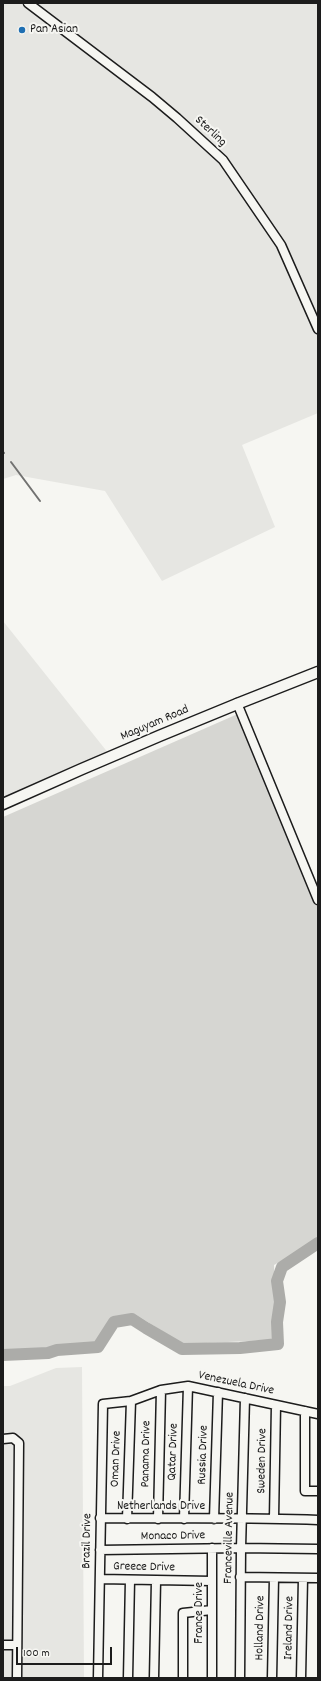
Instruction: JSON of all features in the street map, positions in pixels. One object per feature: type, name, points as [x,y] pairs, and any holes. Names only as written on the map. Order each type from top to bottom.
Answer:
[{"type":"main road","name":"Maguyam Road","points":[[3,804],[68,774],[237,703],[318,672]]},
{"type":"street","name":"Sterling","points":[[28,3],[157,101],[223,160],[280,244],[318,329]]},
{"type":"street","points":[[237,703],[318,900]]},
{"type":"street","name":"Venezuela Drive","points":[[103,1404],[131,1401],[160,1390],[188,1386],[318,1414]]},
{"type":"street","name":"Qatar Drive","points":[[184,1518],[188,1386]]},
{"type":"street","name":"Panama Drive","points":[[158,1519],[160,1390]]},
{"type":"street","name":"Russia Drive","points":[[214,1519],[218,1392]]},
{"type":"street","name":"Franceville Avenue","points":[[240,1678],[240,1577],[245,1398]]},
{"type":"street","name":"Oman Drive","points":[[128,1519],[131,1401]]},
{"type":"street","name":"Brazil Drive","points":[[98,1678],[103,1404]]},
{"type":"street","name":"Sweden Drive","points":[[274,1518],[276,1405]]},
{"type":"street","points":[[305,1411],[305,1491],[318,1491]]},
{"type":"street","points":[[3,1439],[13,1438],[19,1443],[17,1678]]},
{"type":"street","name":"Netherlands Drive","points":[[100,1518],[274,1518],[318,1520]]},
{"type":"street","name":"France Drive","points":[[212,1548],[212,1678]]},
{"type":"street","name":"Monaco Drive","points":[[100,1550],[318,1548]]},
{"type":"street","points":[[240,1577],[318,1578]]},
{"type":"street","name":"Holland Drive","points":[[272,1678],[274,1578]]},
{"type":"street","name":"Ireland Drive","points":[[301,1678],[302,1578]]},
{"type":"street","name":"Greece Drive","points":[[100,1579],[212,1581]]},
{"type":"street","points":[[128,1678],[130,1580]]},
{"type":"street","points":[[154,1678],[156,1581]]},
{"type":"street","points":[[183,1678],[183,1613],[212,1610]]},
{"type":"street","points":[[3,1645],[17,1645]]},
{"type":"shaded area","points":[[3,3],[318,3],[318,413],[242,445],[275,527],[162,581],[105,491],[16,475],[3,479]]},
{"type":"shaded area","points":[[3,621],[109,754],[3,803]]},
{"type":"shaded area","points":[[240,713],[318,904],[318,1240],[274,1265],[275,1302],[272,1340],[183,1344],[135,1314],[111,1320],[96,1344],[3,1353],[3,817]]},
{"type":"shaded area","points":[[82,1367],[84,1678],[3,1678],[3,1386],[10,1386],[56,1368]]},
{"type":"waterway","points":[[11,462],[40,501]]},
{"type":"waterway","points":[[3,1355],[48,1353],[57,1350],[98,1347],[114,1322],[132,1319],[182,1349],[240,1348],[278,1344],[277,1322],[280,1302],[277,1281],[282,1267],[318,1243]]},
{"type":"place","name":"Pan Asian","points":[[22,30]]}]
